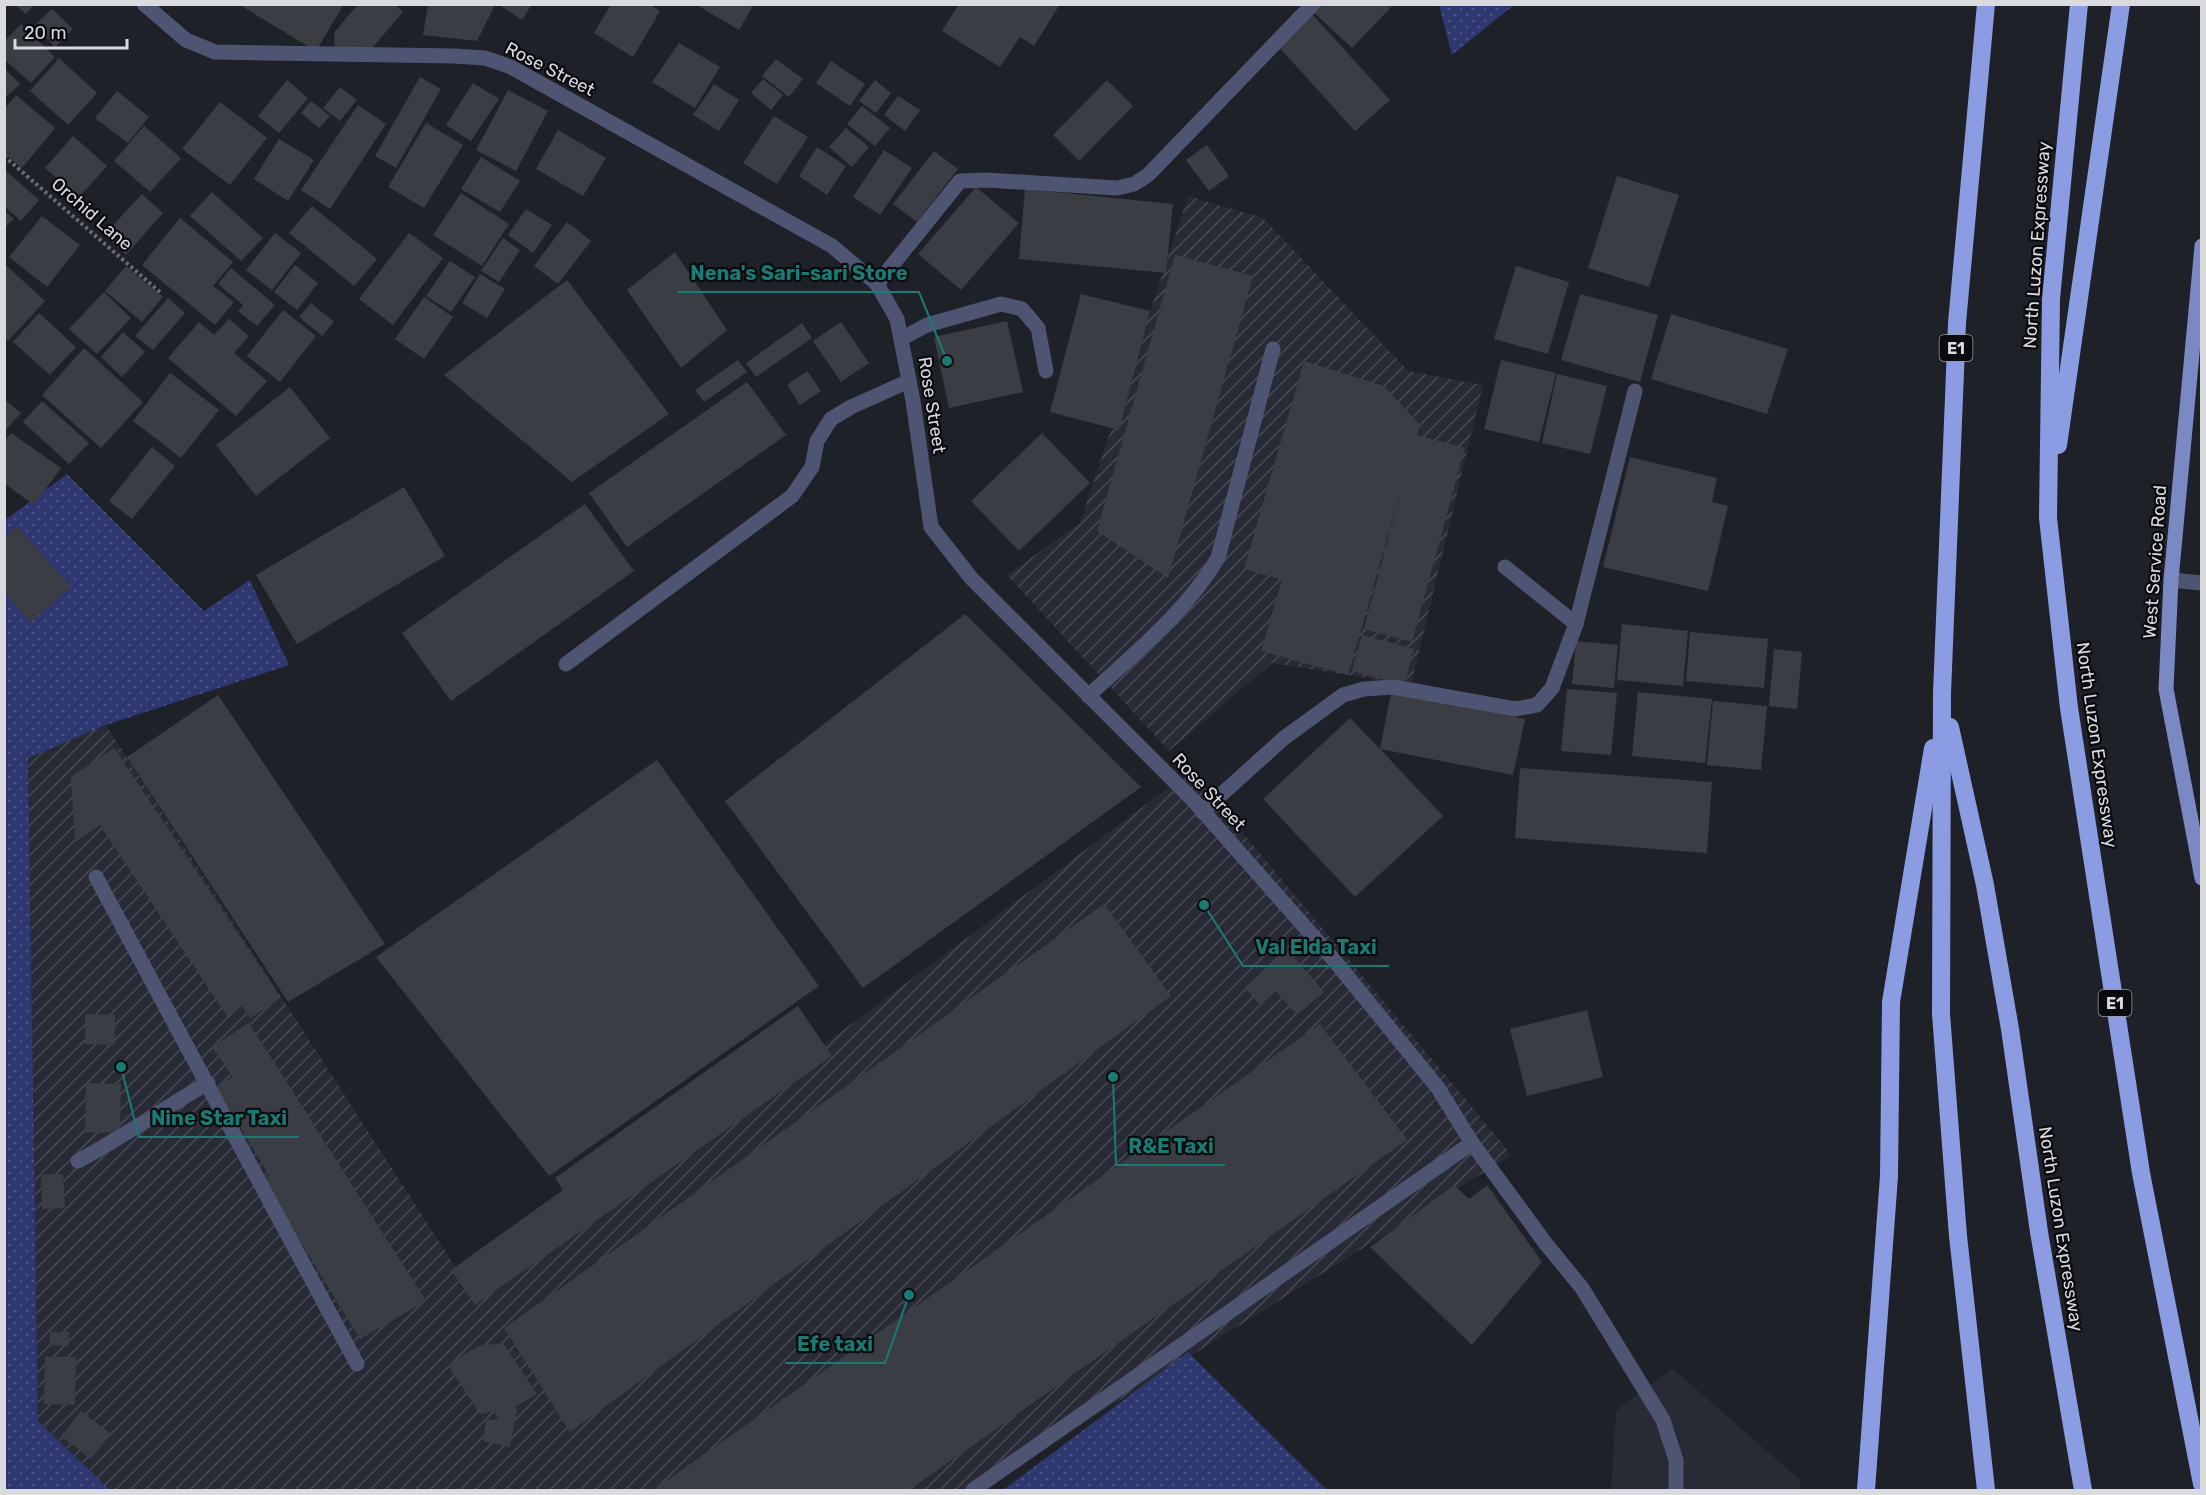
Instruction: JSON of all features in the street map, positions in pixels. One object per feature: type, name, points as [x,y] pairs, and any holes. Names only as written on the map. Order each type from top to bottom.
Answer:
[{"type":"highway","name":"North Luzon Expressway","points":[[1986,4],[1957,323],[1942,693],[1941,1014],[1958,1236],[1986,1491]]},
{"type":"highway","name":"North Luzon Expressway","points":[[2079,4],[2050,299],[2048,518],[2069,708],[2141,1173],[2202,1484]]},
{"type":"highway","points":[[2048,518],[2121,4]]},
{"type":"highway","name":"North Luzon Expressway","points":[[1866,1491],[1889,1176],[1891,1002],[1942,693]]},
{"type":"highway","name":"North Luzon Expressway","points":[[1942,693],[1989,908],[2083,1491]]},
{"type":"main road","name":"West Service Road","points":[[2202,246],[2171,580],[2166,689],[2202,878]]},
{"type":"street","name":"Rose Street","points":[[144,4],[186,40],[215,52],[454,56],[485,58],[511,67],[832,246],[877,284],[897,319],[909,381],[931,527],[972,579],[1202,812],[1335,960],[1438,1088],[1472,1143],[1546,1244],[1582,1288],[1663,1420],[1676,1460],[1676,1491]]},
{"type":"street","points":[[877,284],[960,181],[987,180],[1117,188],[1134,184],[1148,175],[1314,4]]},
{"type":"street","points":[[901,339],[927,325],[1001,303],[1022,309],[1038,328],[1046,371]]},
{"type":"street","points":[[1088,696],[1170,621],[1202,585],[1218,558],[1274,349]]},
{"type":"street","points":[[566,664],[792,496],[812,467],[817,441],[831,419],[850,407],[909,381]]},
{"type":"street","points":[[1202,812],[1284,738],[1343,695],[1364,689],[1393,687],[1515,709],[1537,705],[1552,688],[1576,624],[1635,392]]},
{"type":"street","points":[[1505,567],[1576,624]]},
{"type":"street","points":[[2171,580],[2202,583]]},
{"type":"street","points":[[96,877],[357,1364]]},
{"type":"street","points":[[78,1161],[116,1141],[152,1114],[208,1083]]},
{"type":"street","points":[[972,1491],[1472,1143]]},
{"type":"path","name":"Orchid Lane","points":[[4,156],[161,293]]},
{"type":"shaded area","points":[[1439,4],[1514,5],[1452,55]]},
{"type":"shaded area","points":[[1188,196],[1263,218],[1408,371],[1483,385],[1411,685],[1272,663],[1169,751],[1007,575],[1080,523]]},
{"type":"shaded area","points":[[67,474],[204,611],[250,580],[289,665],[106,725],[28,758],[38,1421],[110,1490],[5,1490],[4,521]]},
{"type":"shaded area","points":[[106,725],[478,1302],[1191,771],[1512,1155],[976,1490],[110,1490],[38,1421],[28,757]]},
{"type":"shaded area","points":[[1188,1352],[1327,1490],[1003,1490]]},
{"type":"shaded area","points":[[1672,1368],[1800,1480],[1799,1490],[1611,1490],[1616,1411]]},
{"type":"building","points":[[14,4],[34,4],[26,14]]},
{"type":"building","points":[[238,4],[344,4],[316,51]]},
{"type":"building","points":[[358,4],[394,4],[403,12],[372,48],[335,50],[334,33]]},
{"type":"building","points":[[428,4],[490,4],[494,7],[477,41],[423,35]]},
{"type":"building","points":[[498,4],[532,4],[522,20]]},
{"type":"building","points":[[611,4],[649,4],[660,11],[633,57],[594,33]]},
{"type":"building","points":[[695,4],[754,4],[739,30]]},
{"type":"building","points":[[959,4],[1060,4],[1034,46],[1020,37],[1000,67],[942,31]]},
{"type":"building","points":[[1318,4],[1394,4],[1352,48],[1312,11]]},
{"type":"building","points":[[52,9],[73,29],[55,47],[35,25]]},
{"type":"building","points":[[1313,15],[1390,100],[1355,131],[1278,46]]},
{"type":"building","points":[[21,24],[55,57],[31,83],[4,59],[4,42]]},
{"type":"building","points":[[679,43],[720,67],[695,108],[652,82]]},
{"type":"building","points":[[59,58],[97,93],[68,125],[30,91]]},
{"type":"building","points":[[776,59],[803,79],[789,97],[762,76]]},
{"type":"building","points":[[831,61],[865,84],[850,106],[816,83]]},
{"type":"building","points":[[4,68],[20,84],[4,99]]},
{"type":"building","points":[[420,77],[441,89],[396,168],[375,156]]},
{"type":"building","points":[[763,79],[783,95],[771,110],[751,93]]},
{"type":"building","points":[[287,80],[308,98],[279,133],[258,116]]},
{"type":"building","points":[[875,80],[891,93],[876,113],[859,101]]},
{"type":"building","points":[[1107,80],[1133,106],[1079,161],[1053,135]]},
{"type":"building","points":[[473,83],[499,99],[471,141],[446,125]]},
{"type":"building","points":[[714,84],[739,100],[719,131],[693,115]]},
{"type":"building","points":[[340,87],[357,100],[340,121],[323,108]]},
{"type":"building","points":[[508,90],[548,111],[516,171],[476,150]]},
{"type":"building","points":[[117,91],[149,117],[128,143],[95,118]]},
{"type":"building","points":[[16,95],[55,128],[22,168],[4,153],[4,109]]},
{"type":"building","points":[[898,96],[920,110],[905,131],[884,115]]},
{"type":"building","points":[[311,101],[330,116],[319,128],[301,113]]},
{"type":"building","points":[[220,102],[267,138],[230,185],[182,149]]},
{"type":"building","points":[[358,105],[386,124],[330,209],[301,190]]},
{"type":"building","points":[[862,106],[890,128],[875,146],[847,124]]},
{"type":"building","points":[[774,116],[808,137],[777,184],[743,163]]},
{"type":"building","points":[[426,123],[463,145],[424,208],[388,187]]},
{"type":"building","points":[[144,126],[181,158],[150,192],[114,161]]},
{"type":"building","points":[[846,128],[869,147],[852,167],[829,147]]},
{"type":"building","points":[[558,130],[606,158],[583,196],[536,169]]},
{"type":"building","points":[[73,136],[107,166],[79,197],[45,168]]},
{"type":"building","points":[[279,139],[314,160],[288,201],[254,179]]},
{"type":"building","points":[[1207,145],[1229,176],[1209,191],[1186,160]]},
{"type":"building","points":[[817,147],[846,166],[827,195],[799,176]]},
{"type":"building","points":[[884,150],[912,168],[880,215],[853,197]]},
{"type":"building","points":[[934,151],[958,169],[917,222],[893,204]]},
{"type":"building","points":[[481,157],[520,181],[500,212],[461,189]]},
{"type":"building","points":[[4,169],[39,200],[21,221],[4,206]]},
{"type":"building","points":[[1617,176],[1679,195],[1649,287],[1588,268]]},
{"type":"building","points":[[976,187],[1019,223],[961,290],[918,254]]},
{"type":"building","points":[[1025,189],[1173,204],[1166,273],[1019,259]]},
{"type":"building","points":[[212,192],[263,238],[241,261],[190,216]]},
{"type":"building","points":[[461,193],[509,224],[482,266],[433,235]]},
{"type":"building","points":[[142,194],[163,213],[126,255],[104,235]]},
{"type":"building","points":[[312,206],[377,259],[354,286],[289,233]]},
{"type":"building","points":[[526,209],[552,225],[533,253],[508,235]]},
{"type":"building","points":[[4,210],[14,219],[4,228]]},
{"type":"building","points":[[42,216],[80,245],[47,287],[9,257]]},
{"type":"building","points":[[180,218],[233,262],[213,286],[234,302],[215,325],[142,265]]},
{"type":"building","points":[[567,222],[591,241],[558,284],[534,266]]},
{"type":"building","points":[[275,233],[301,253],[272,290],[246,270]]},
{"type":"building","points":[[409,233],[443,258],[393,325],[359,299]]},
{"type":"building","points":[[503,238],[520,250],[499,282],[481,271]]},
{"type":"building","points":[[675,252],[727,330],[681,368],[627,290]]},
{"type":"building","points":[[1175,255],[1253,276],[1168,578],[1097,531]]},
{"type":"building","points":[[450,261],[475,277],[451,312],[426,296]]},
{"type":"building","points":[[295,265],[318,283],[297,310],[274,292]]},
{"type":"building","points":[[7,266],[45,301],[8,341],[4,338],[4,269]]},
{"type":"building","points":[[126,266],[163,297],[142,322],[105,291]]},
{"type":"building","points":[[1516,266],[1569,282],[1548,354],[1494,339]]},
{"type":"building","points":[[231,268],[275,305],[257,326],[238,311],[243,305],[218,284]]},
{"type":"building","points":[[480,274],[505,289],[487,318],[462,303]]},
{"type":"building","points":[[567,280],[669,414],[572,482],[444,375]]},
{"type":"building","points":[[104,292],[131,318],[97,354],[69,329]]},
{"type":"building","points":[[1081,294],[1150,311],[1119,430],[1050,412]]},
{"type":"building","points":[[1580,294],[1658,315],[1640,382],[1561,360]]},
{"type":"building","points":[[424,297],[453,317],[424,359],[395,339]]},
{"type":"building","points":[[168,298],[185,313],[153,350],[135,336]]},
{"type":"building","points":[[311,303],[334,322],[322,336],[299,317]]},
{"type":"building","points":[[283,310],[316,336],[280,382],[247,356]]},
{"type":"building","points":[[39,313],[76,347],[50,375],[13,342]]},
{"type":"building","points":[[1671,314],[1788,349],[1767,414],[1651,379]]},
{"type":"building","points":[[229,319],[249,336],[234,353],[267,381],[236,416],[168,358],[199,322],[214,335]]},
{"type":"building","points":[[1007,321],[1023,392],[949,408],[934,337]]},
{"type":"building","points":[[841,322],[869,363],[841,382],[813,341]]},
{"type":"building","points":[[802,323],[812,338],[756,377],[746,363]]},
{"type":"building","points":[[123,332],[145,352],[122,377],[101,357]]},
{"type":"building","points":[[84,348],[143,402],[101,448],[42,395]]},
{"type":"building","points":[[738,360],[747,372],[704,402],[695,390]]},
{"type":"building","points":[[1501,360],[1556,373],[1539,442],[1484,429]]},
{"type":"building","points":[[1304,361],[1384,386],[1420,425],[1417,435],[1465,448],[1412,642],[1364,629],[1404,480],[1348,675],[1261,651],[1282,580],[1244,569]]},
{"type":"building","points":[[807,371],[821,391],[800,405],[787,385]]},
{"type":"building","points":[[170,373],[219,410],[181,458],[133,421]]},
{"type":"building","points":[[1557,374],[1607,386],[1590,454],[1542,443]]},
{"type":"building","points":[[747,382],[786,435],[627,547],[589,493]]},
{"type":"building","points":[[290,387],[330,438],[256,496],[216,445]]},
{"type":"building","points":[[4,399],[21,413],[4,432]]},
{"type":"building","points":[[42,401],[89,443],[69,464],[23,422]]},
{"type":"building","points":[[11,433],[61,468],[34,505],[4,483],[4,442]]},
{"type":"building","points":[[1042,433],[1090,483],[1019,551],[971,501]]},
{"type":"building","points":[[152,447],[175,466],[132,519],[109,501]]},
{"type":"building","points":[[1630,457],[1717,478],[1712,502],[1728,506],[1708,591],[1603,567]]},
{"type":"building","points":[[404,487],[445,556],[297,644],[256,575]]},
{"type":"building","points":[[585,504],[634,571],[451,701],[402,633]]},
{"type":"building","points":[[17,526],[71,587],[31,622],[4,593],[4,537]]},
{"type":"building","points":[[965,614],[1141,787],[863,988],[725,801]]},
{"type":"building","points":[[1622,624],[1688,631],[1683,686],[1617,680]]},
{"type":"building","points":[[1690,632],[1768,639],[1764,688],[1686,681]]},
{"type":"building","points":[[1362,635],[1414,649],[1404,685],[1352,671]]},
{"type":"building","points":[[1576,641],[1618,645],[1614,688],[1572,684]]},
{"type":"building","points":[[1774,649],[1802,652],[1797,709],[1769,706]]},
{"type":"building","points":[[1567,689],[1617,693],[1611,755],[1561,751]]},
{"type":"building","points":[[1638,692],[1712,699],[1705,763],[1632,756]]},
{"type":"building","points":[[1391,693],[1525,719],[1513,775],[1380,749]]},
{"type":"building","points":[[218,695],[385,944],[288,1002],[127,757]]},
{"type":"building","points":[[1713,701],[1767,706],[1761,770],[1707,765]]},
{"type":"building","points":[[1350,718],[1443,816],[1355,897],[1263,799]]},
{"type":"building","points":[[114,748],[281,998],[250,1018],[242,1006],[227,1016],[100,825],[75,842],[71,777]]},
{"type":"building","points":[[657,760],[819,986],[549,1176],[376,957]]},
{"type":"building","points":[[1520,768],[1712,782],[1707,853],[1515,838]]},
{"type":"building","points":[[1104,904],[1171,996],[570,1432],[504,1328]]},
{"type":"building","points":[[1288,950],[1324,992],[1297,1015],[1276,991],[1260,1005],[1245,987]]},
{"type":"building","points":[[798,1006],[832,1056],[475,1305],[451,1270],[563,1190],[555,1178]]},
{"type":"building","points":[[1587,1010],[1603,1077],[1527,1096],[1510,1029]]},
{"type":"building","points":[[85,1014],[115,1015],[115,1045],[85,1044]]},
{"type":"building","points":[[249,1023],[426,1301],[360,1339],[262,1179],[269,1175],[216,1087],[233,1077],[212,1047]]},
{"type":"building","points":[[1320,1024],[1407,1140],[909,1490],[653,1490]]},
{"type":"building","points":[[86,1083],[121,1084],[120,1133],[85,1132]]},
{"type":"building","points":[[63,1174],[65,1208],[42,1209],[41,1175]]},
{"type":"building","points":[[1454,1185],[1469,1199],[1487,1185],[1542,1262],[1472,1345],[1370,1247]]},
{"type":"building","points":[[50,1332],[69,1332],[69,1346],[50,1345]]},
{"type":"building","points":[[503,1343],[537,1394],[515,1407],[517,1410],[510,1447],[483,1441],[486,1420],[498,1419],[494,1411],[480,1414],[448,1365],[478,1346]]},
{"type":"building","points":[[45,1357],[76,1357],[75,1405],[44,1404]]},
{"type":"building","points":[[81,1411],[111,1434],[91,1459],[61,1436]]},
{"type":"place","name":"Nena's Sari-sari Store","points":[[947,361]]},
{"type":"place","name":"Val Elda Taxi","points":[[1204,905]]},
{"type":"place","name":"Nine Star Taxi","points":[[121,1067]]},
{"type":"place","name":"R&E Taxi","points":[[1113,1077]]},
{"type":"place","name":"Efe taxi","points":[[909,1295]]}]
